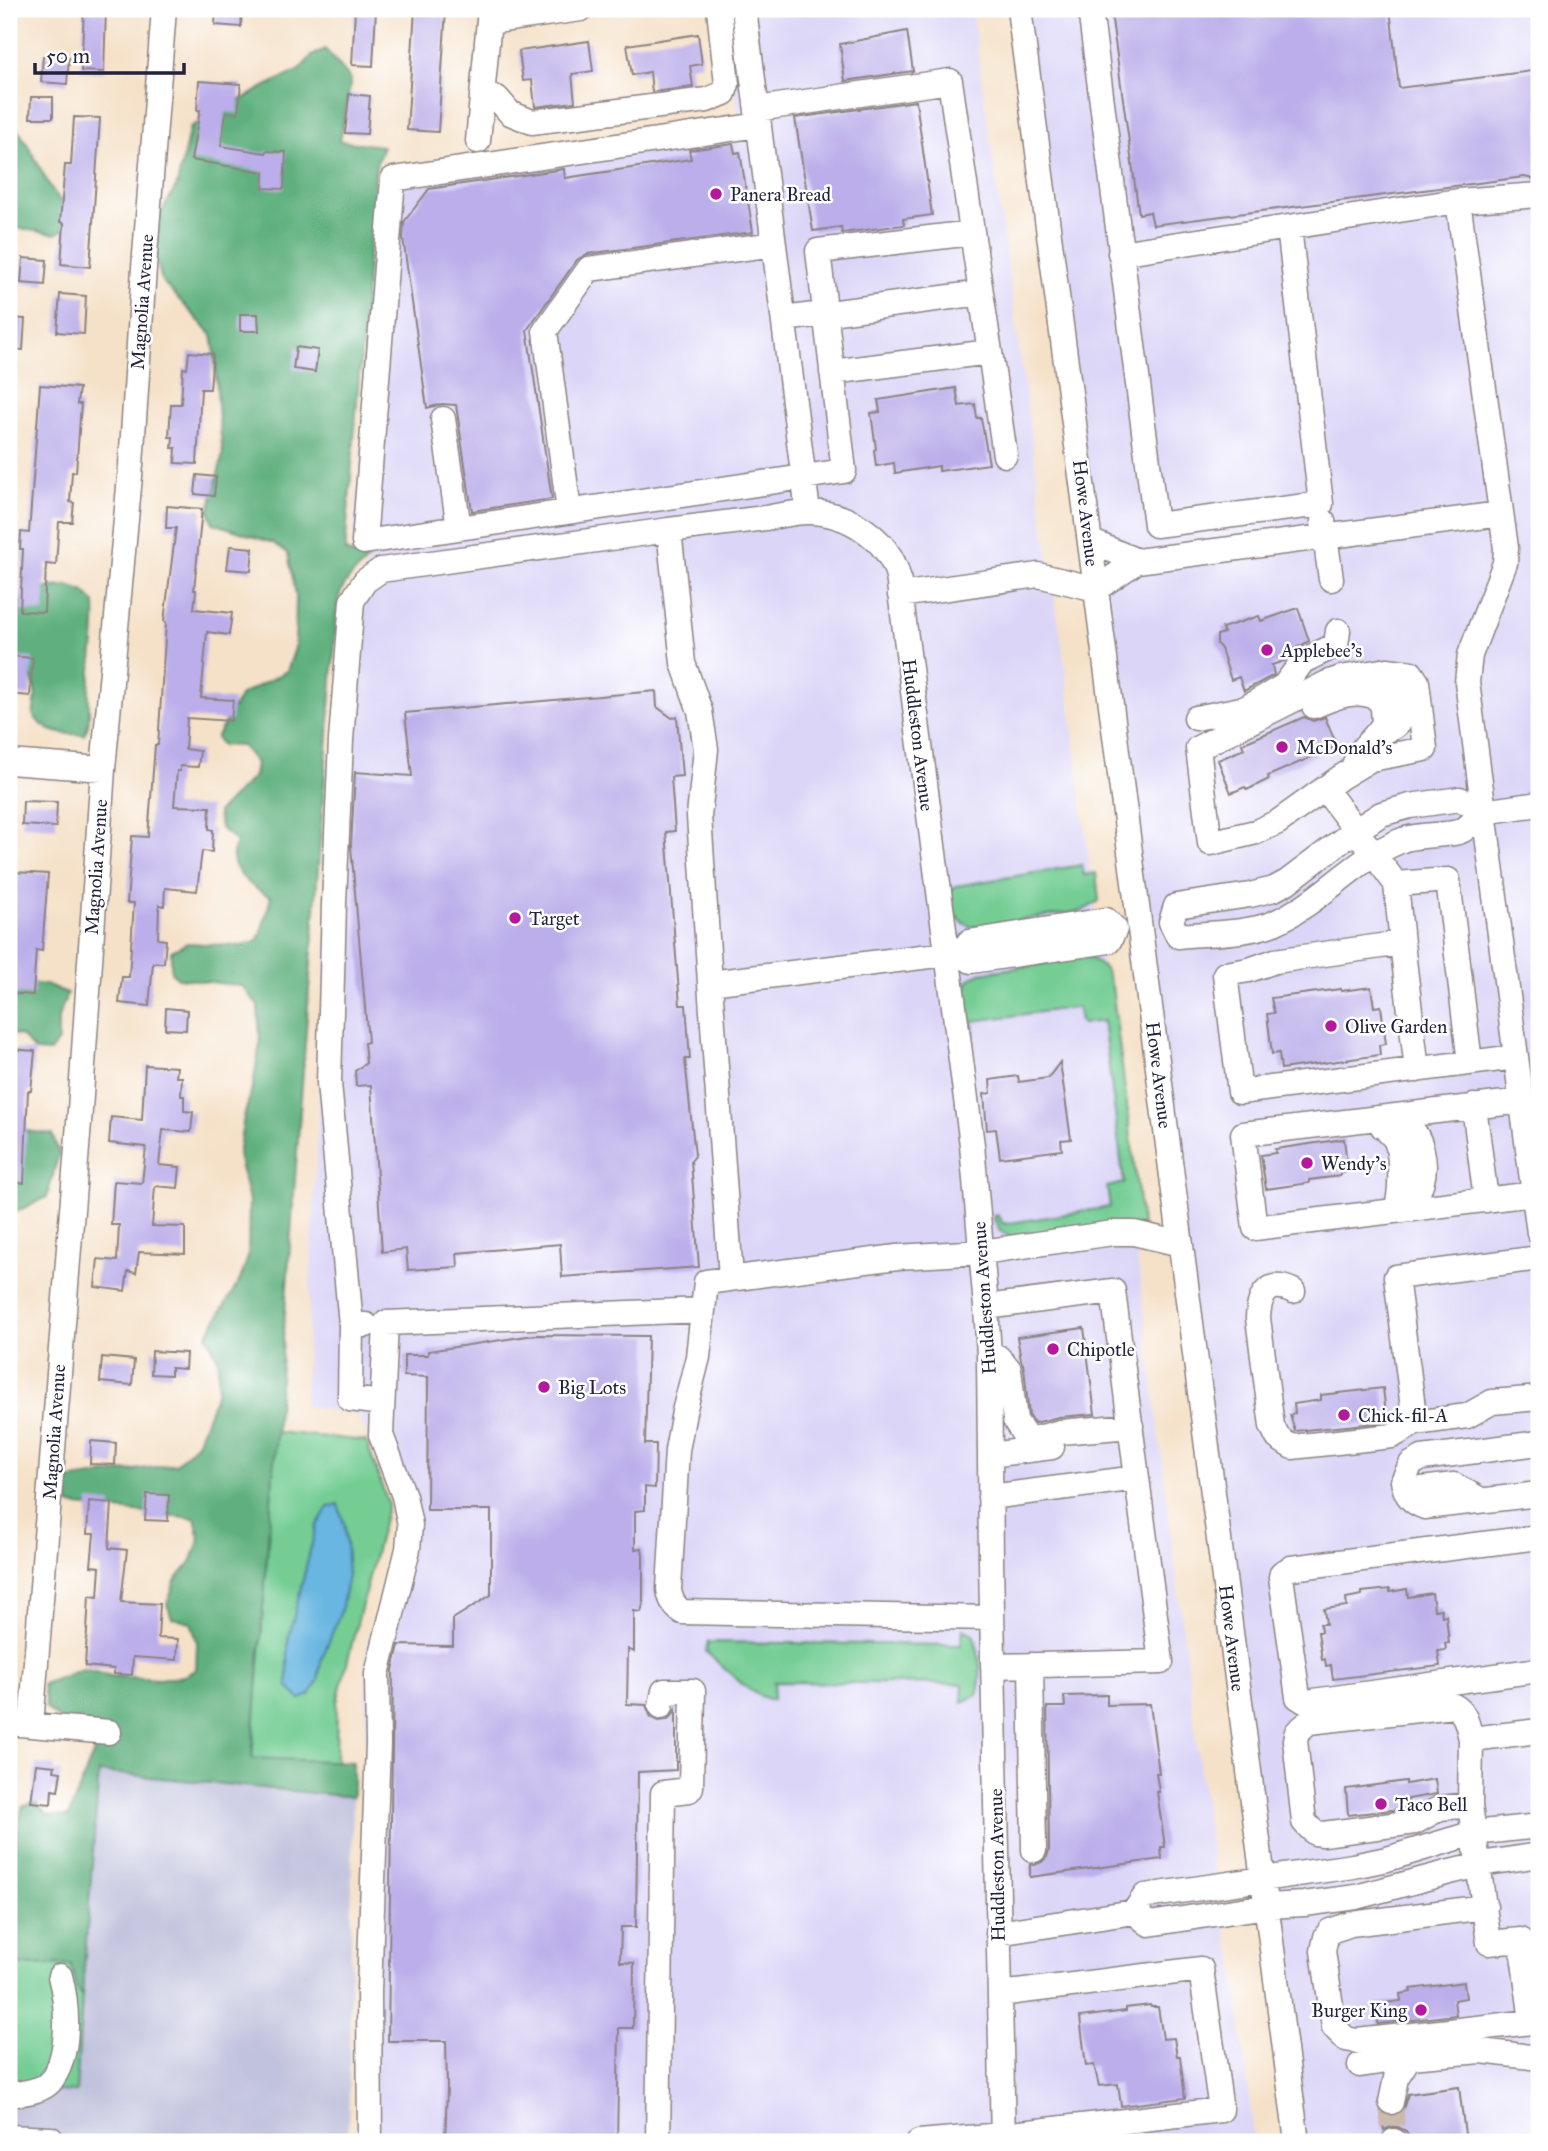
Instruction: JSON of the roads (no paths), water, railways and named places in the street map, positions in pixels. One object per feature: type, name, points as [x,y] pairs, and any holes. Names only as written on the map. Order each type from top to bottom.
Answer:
[{"type":"street","name":"Magnolia Avenue","points":[[20,1724],[80,1110],[103,769],[130,479],[164,9]]},
{"type":"street","points":[[478,141],[489,15],[581,9]]},
{"type":"street","points":[[482,94],[497,98],[510,113],[532,122],[707,100],[724,93],[727,84],[719,9]]},
{"type":"street","points":[[744,9],[808,512]]},
{"type":"street","name":"Howe Avenue","points":[[1019,9],[1297,2142]]},
{"type":"street","points":[[1090,9],[1156,525],[1321,504]]},
{"type":"street","points":[[972,233],[818,251],[844,471],[364,542],[393,179],[758,117],[950,81],[1004,454]]},
{"type":"street","points":[[1120,253],[1458,201],[1539,195]]},
{"type":"street","points":[[1458,201],[1506,548],[1505,563],[1470,655],[1467,671],[1539,1233]]},
{"type":"street","points":[[1289,227],[1331,579]]},
{"type":"street","points":[[569,511],[545,331],[589,269],[774,244]]},
{"type":"street","points":[[784,319],[981,293]]},
{"type":"street","points":[[832,372],[990,352]]},
{"type":"street","points":[[443,419],[459,528]]},
{"type":"street","name":"Huddleston Avenue","points":[[382,1403],[350,1399],[351,1325],[329,1083],[341,754],[352,601],[365,581],[381,570],[808,512],[837,517],[860,527],[889,554],[895,567],[900,595],[972,1145],[982,1252],[989,1355],[1002,2139]]},
{"type":"street","points":[[900,595],[1038,575],[1096,589],[1136,561],[1501,514]]},
{"type":"street","points":[[669,530],[682,663],[700,711],[706,749],[699,816],[731,1278]]},
{"type":"street","points":[[1090,541],[1136,561]]},
{"type":"street","points":[[1196,718],[1246,708],[1273,693],[1284,686],[1303,661],[1336,645],[1338,631]]},
{"type":"street","points":[[1387,670],[1411,673],[1417,682],[1425,749],[1371,759],[1353,769],[1278,822],[1256,832],[1210,843],[1198,748],[1341,678],[1387,670]]},
{"type":"street","points":[[1199,756],[1318,704],[1359,692],[1379,699],[1384,723],[1361,750],[1353,769]]},
{"type":"street","points":[[9,762],[103,769]]},
{"type":"street","points":[[1325,789],[1396,884],[1417,1070]]},
{"type":"street","points":[[1483,812],[1460,799],[1410,806],[1381,814],[1274,889],[1176,906],[1171,922],[1178,936],[1274,923],[1300,908],[1373,856],[1400,841],[1415,836],[1462,831],[1483,812],[1539,804]]},
{"type":"street","points":[[1396,884],[1448,880],[1470,1063]]},
{"type":"street","points":[[1105,920],[1115,929],[1109,941],[971,961],[962,953],[969,942],[1105,920]]},
{"type":"street","points":[[1115,929],[1171,922]]},
{"type":"street","points":[[1402,943],[1275,961],[1249,970],[1225,974],[1240,1092],[1516,1056]]},
{"type":"street","points":[[710,983],[946,954]]},
{"type":"street","points":[[1522,1101],[1243,1134],[1244,1144],[1255,1228],[1534,1194]]},
{"type":"street","points":[[1474,1106],[1486,1200]]},
{"type":"street","points":[[1244,1144],[1384,1127],[1396,1141],[1400,1173],[1399,1203],[1405,1210]]},
{"type":"street","points":[[992,1618],[682,1612],[674,1604],[668,1589],[677,1450],[698,1357],[706,1282],[897,1257],[982,1252],[1113,1233],[1134,1233],[1181,1244]]},
{"type":"street","points":[[1415,1423],[1395,1277],[1539,1258]]},
{"type":"street","points":[[1293,1291],[1283,1287],[1272,1288],[1263,1295],[1259,1303],[1258,1318],[1272,1426],[1278,1438],[1292,1447],[1392,1436],[1415,1423],[1467,1416],[1492,1402],[1539,1398]]},
{"type":"street","points":[[986,1307],[1113,1291],[1161,1662],[993,1666]]},
{"type":"street","points":[[351,1325],[703,1310]]},
{"type":"street","points":[[370,2142],[369,1991],[378,1744],[377,1674],[408,1549],[410,1525],[404,1496],[381,1435],[386,1323]]},
{"type":"street","points":[[989,1355],[998,1357],[1009,1369],[1015,1420],[1024,1435],[1034,1439],[1060,1432],[1131,1431]]},
{"type":"street","points":[[990,1455],[1131,1431]]},
{"type":"street","points":[[1539,1443],[1422,1458],[1411,1464],[1403,1481],[1413,1500],[1425,1507],[1539,1494]]},
{"type":"street","points":[[990,1497],[1138,1478]]},
{"type":"street","points":[[1539,1537],[1291,1568],[1282,1573],[1281,1577],[1298,1696],[1306,1702],[1539,1670]]},
{"type":"street","points":[[1031,1665],[1034,1850]]},
{"type":"street","points":[[658,2142],[663,1793],[689,1790],[691,1787],[693,1691],[664,1691],[661,1706]]},
{"type":"street","points":[[1470,1805],[1440,1808],[1415,1822],[1315,1833],[1304,1822],[1295,1740],[1297,1732],[1309,1723],[1454,1706],[1460,1709],[1471,1739],[1470,1805],[1485,1907],[1489,1943],[1521,1940],[1534,2011],[1356,2041],[1346,2039],[1334,2027],[1324,1951],[1326,1937],[1334,1927],[1485,1907]]},
{"type":"street","points":[[20,1724],[109,1732]]},
{"type":"street","points":[[1471,1739],[1539,1731]]},
{"type":"street","points":[[998,1933],[1134,1912],[1145,1896],[1387,1860],[1474,1833],[1539,1826]]},
{"type":"street","points":[[1134,1912],[1149,1924],[1267,1906],[1356,1897],[1479,1865],[1539,1855]]},
{"type":"street","points":[[919,2142],[1002,2139],[1221,2110],[1201,1969],[1000,1994]]},
{"type":"street","points":[[9,2095],[37,2090],[49,2083],[60,2062],[66,2039],[66,2012],[60,1976]]},
{"type":"street","points":[[1360,2065],[1481,2051],[1539,2058]]},
{"type":"street","points":[[1391,2102],[1396,2078],[1409,2058]]},
{"type":"street","points":[[9,2137],[51,2139]]},
{"type":"water","points":[[338,1504],[345,1527],[348,1575],[341,1611],[321,1661],[318,1681],[310,1695],[300,1699],[288,1687],[288,1640],[316,1527],[328,1507]]},
{"type":"tunnel","points":[[1391,2102],[1394,2141]]},
{"type":"place","name":"Panera Bread","points":[[716,194]]},
{"type":"place","name":"Applebee's","points":[[1267,650]]},
{"type":"place","name":"McDonald's","points":[[1282,747]]},
{"type":"place","name":"Target","points":[[515,918]]},
{"type":"place","name":"Olive Garden","points":[[1331,1026]]},
{"type":"place","name":"Wendy's","points":[[1307,1163]]},
{"type":"place","name":"Chipotle","points":[[1053,1349]]},
{"type":"place","name":"Big Lots","points":[[544,1387]]},
{"type":"place","name":"Chick-fil-A","points":[[1344,1415]]},
{"type":"place","name":"Taco Bell","points":[[1381,1804]]},
{"type":"place","name":"Burger King","points":[[1421,2010]]}]
